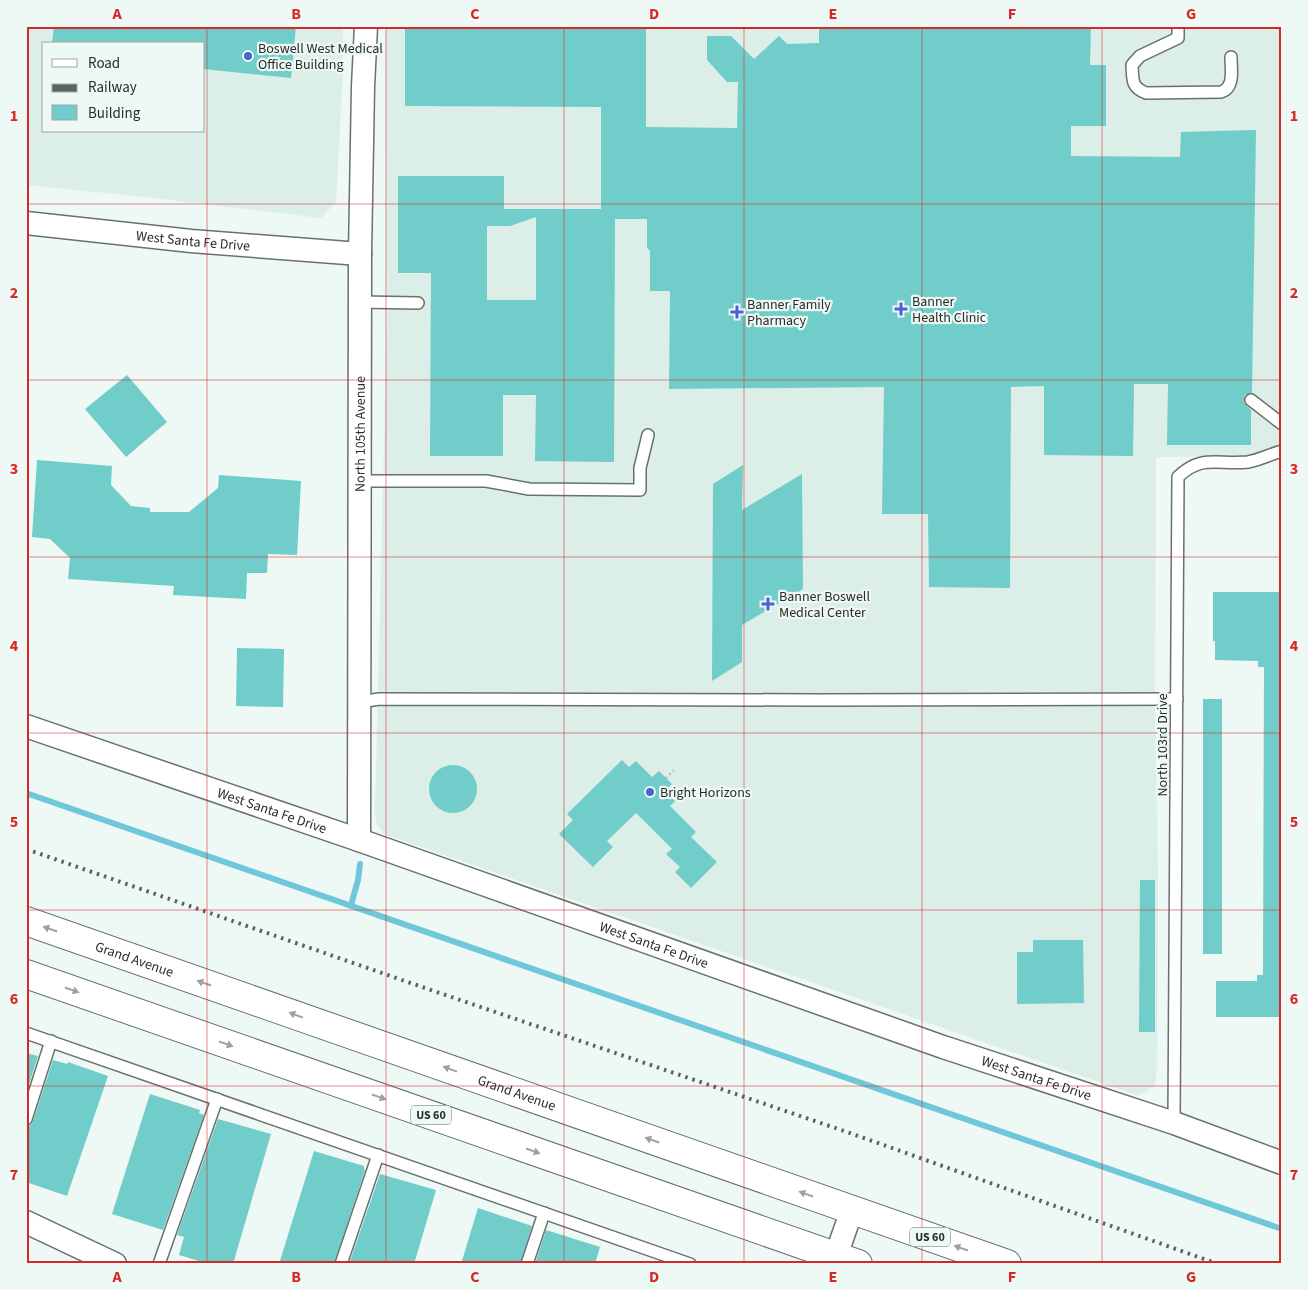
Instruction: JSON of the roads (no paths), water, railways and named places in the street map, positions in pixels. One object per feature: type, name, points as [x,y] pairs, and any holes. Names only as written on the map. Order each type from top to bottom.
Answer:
[{"type":"highway","name":"Grand Avenue","points":[[26,921],[1008,1264]]},
{"type":"highway","name":"US 60","points":[[26,974],[842,1261]]},
{"type":"street","name":"North 105th Avenue","points":[[359,840],[360,254],[366,26]]},
{"type":"street","name":"West Santa Fe Drive","points":[[26,223],[191,241],[360,254]]},
{"type":"street","name":"West Santa Fe Drive","points":[[26,726],[359,840],[952,1050],[1174,1123],[1282,1163]]},
{"type":"street","points":[[842,1261],[852,1210]]},
{"type":"street","points":[[26,1222],[109,1262]]},
{"type":"lane","points":[[1178,26],[1178,38],[1140,56],[1132,65],[1134,83],[1138,90],[1146,93],[1226,91],[1230,88],[1231,57]]},
{"type":"lane","points":[[360,302],[418,303]]},
{"type":"lane","points":[[1251,400],[1282,424]]},
{"type":"lane","points":[[360,481],[486,481],[529,489],[640,490],[640,468],[648,435]]},
{"type":"lane","name":"North 103rd Drive","points":[[1174,1123],[1178,477],[1188,468],[1200,462],[1249,462],[1282,451]]},
{"type":"lane","points":[[360,702],[379,699],[1177,699]]},
{"type":"lane","points":[[26,1033],[690,1264]]},
{"type":"lane","points":[[26,1119],[51,1041]]},
{"type":"lane","points":[[159,1264],[217,1099]]},
{"type":"lane","points":[[341,1264],[378,1155]]},
{"type":"lane","points":[[527,1264],[544,1213]]},
{"type":"waterway","points":[[26,793],[1282,1229]]},
{"type":"waterway","points":[[351,905],[360,864]]},
{"type":"railway","points":[[26,849],[847,1132],[1218,1264]]},
{"type":"place","name":"Boswell West Medical Office Building","points":[[248,56]]},
{"type":"place","name":"Banner Health Clinic","points":[[901,309]]},
{"type":"place","name":"Banner Family Pharmacy","points":[[737,312]]},
{"type":"place","name":"Banner Boswell Medical Center","points":[[768,604]]},
{"type":"place","name":"Bright Horizons","points":[[650,792]]}]
